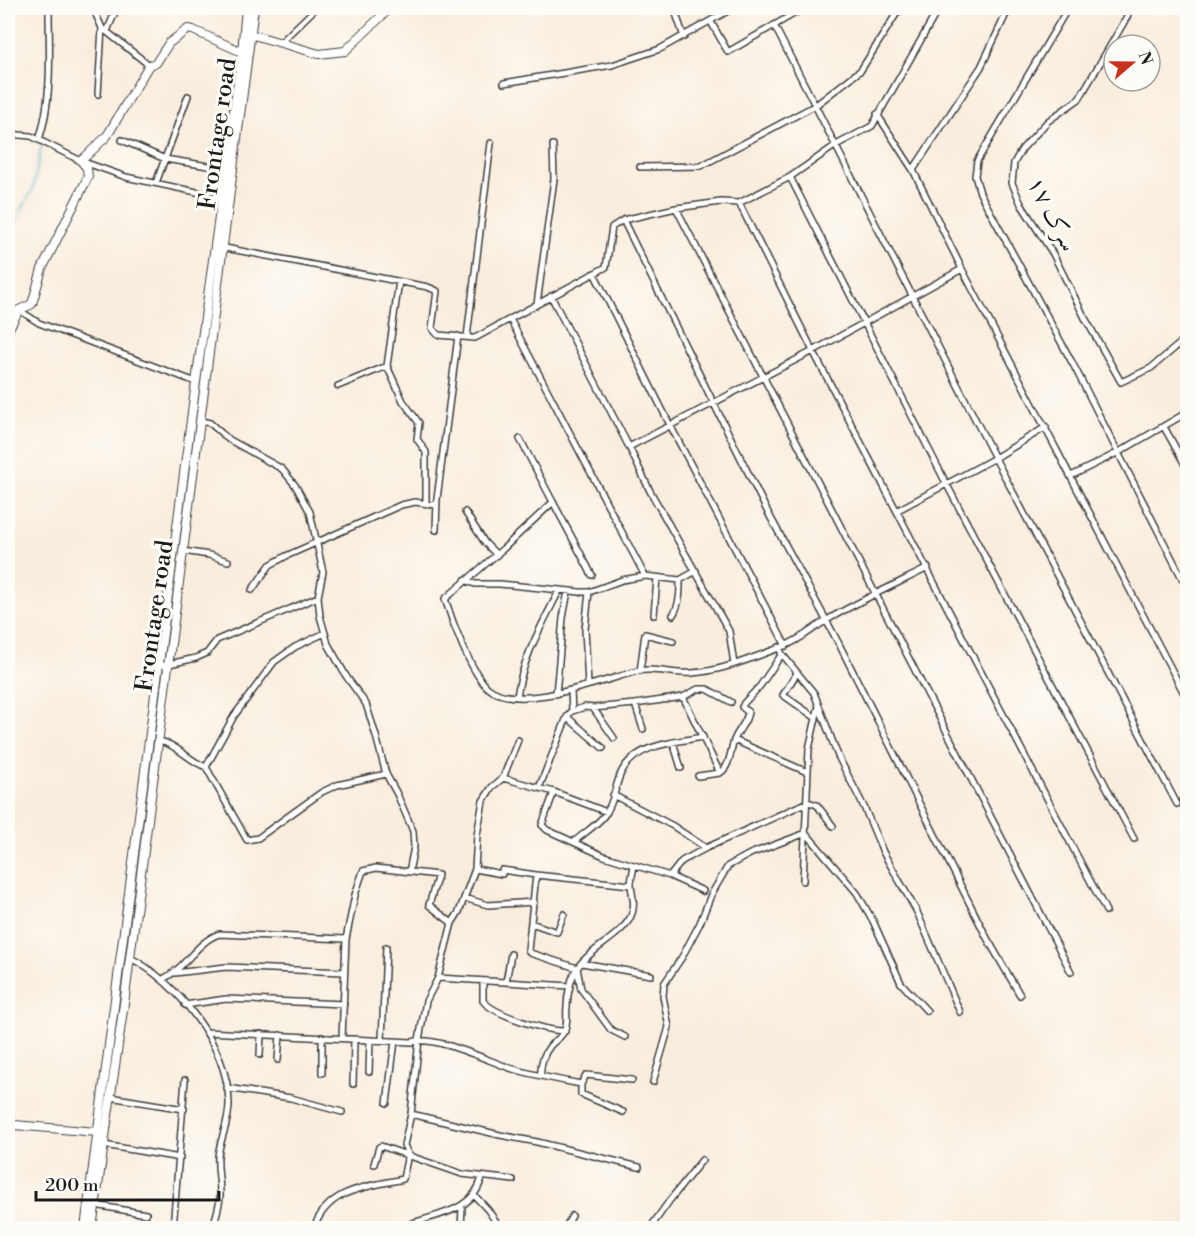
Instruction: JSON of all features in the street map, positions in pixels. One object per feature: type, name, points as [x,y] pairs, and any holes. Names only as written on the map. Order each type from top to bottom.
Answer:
[{"type":"main road","points":[[90,1227],[97,1132],[125,957],[164,666],[196,382],[219,247],[242,52],[248,33],[246,8]]},
{"type":"main road","name":"Frontage road","points":[[90,1227],[104,1145],[125,957],[158,741],[164,666],[201,421],[219,247],[248,33],[254,8]]},
{"type":"main road","points":[[248,33],[319,54],[345,51],[390,8]]},
{"type":"main road","points":[[8,330],[19,310],[32,304],[42,269],[88,177],[87,168],[81,160],[107,136],[149,65],[156,63],[169,43],[188,29],[242,52]]},
{"type":"main road","points":[[8,952],[11,993],[8,1020]]},
{"type":"main road","points":[[8,1123],[97,1132]]},
{"type":"street","points":[[39,140],[49,95],[49,8]]},
{"type":"street","points":[[93,8],[104,30],[149,65]]},
{"type":"street","points":[[98,94],[104,30],[117,8]]},
{"type":"street","points":[[281,42],[306,15],[316,8]]},
{"type":"street","points":[[677,8],[675,11],[684,37]]},
{"type":"street","points":[[504,83],[612,64],[660,49],[733,8]]},
{"type":"street","points":[[711,22],[728,52],[804,8]]},
{"type":"street","points":[[640,168],[701,166],[816,105],[861,70],[900,8]]},
{"type":"street","points":[[219,247],[428,287],[437,291],[432,328],[438,335],[475,338],[606,267],[612,227],[623,220],[676,208],[721,202],[739,203],[790,177],[836,145],[872,126],[939,8]]},
{"type":"street","points":[[913,170],[981,67],[1009,8]]},
{"type":"street","points":[[1068,8],[977,161],[975,176],[980,193],[1119,452],[1182,578]]},
{"type":"street","name":"سرک ۱۷","points":[[1130,8],[1079,99],[1048,121],[1022,149],[1014,163],[1012,183],[1021,204],[1053,254],[1084,318],[1121,382],[1151,368],[1183,341],[1188,340]]},
{"type":"street","points":[[774,25],[995,458],[1177,804]]},
{"type":"street","points":[[156,183],[188,96]]},
{"type":"street","points":[[877,114],[913,170],[962,269],[1188,701]]},
{"type":"street","points":[[8,134],[32,136],[81,160],[126,177],[206,194],[223,200]]},
{"type":"street","points":[[122,140],[165,159],[227,170]]},
{"type":"street","points":[[466,337],[491,143]]},
{"type":"street","points":[[537,304],[555,179],[553,145]]},
{"type":"street","points":[[790,177],[947,485],[1134,839]]},
{"type":"street","points":[[739,203],[813,351],[1106,911]]},
{"type":"street","points":[[676,208],[1071,972]]},
{"type":"street","points":[[623,220],[712,404],[826,620],[987,938],[1020,995]]},
{"type":"street","points":[[629,447],[813,351],[962,269]]},
{"type":"street","points":[[594,273],[782,649],[797,673],[814,693],[838,756],[883,852],[917,912],[960,1012]]},
{"type":"street","points":[[399,281],[387,366],[403,401],[419,423],[417,439],[426,452],[426,502]]},
{"type":"street","points":[[551,296],[661,512],[729,631],[734,664]]},
{"type":"street","points":[[19,310],[39,322],[196,382]]},
{"type":"street","points":[[510,318],[645,576]]},
{"type":"street","points":[[436,530],[436,505],[458,336]]},
{"type":"street","points":[[338,386],[387,366]]},
{"type":"street","points":[[1071,476],[1119,452],[1188,412]]},
{"type":"street","points":[[201,421],[210,423],[228,439],[282,469],[295,485],[310,512],[323,572],[318,597],[328,644],[346,676],[366,704],[386,774],[413,831],[414,847],[409,873]]},
{"type":"street","points":[[898,510],[947,485],[1046,427]]},
{"type":"street","points":[[1164,427],[1188,470]]},
{"type":"street","points":[[520,439],[592,575]]},
{"type":"street","points":[[252,590],[270,565],[346,528],[401,505],[426,502],[436,505]]},
{"type":"street","points":[[553,502],[497,555],[445,599],[459,638],[488,688],[500,694],[517,697],[556,694],[571,692],[640,671],[692,673],[734,664],[782,649],[826,620],[928,568]]},
{"type":"street","points":[[465,512],[485,543],[497,555]]},
{"type":"street","points":[[183,551],[228,561]]},
{"type":"street","points":[[465,580],[476,584],[589,592],[622,580],[645,576],[680,580],[696,571]]},
{"type":"street","points":[[654,615],[657,578]]},
{"type":"street","points":[[674,615],[680,594],[680,580]]},
{"type":"street","points":[[517,697],[529,654],[559,591]]},
{"type":"street","points":[[556,694],[568,591]]},
{"type":"street","points":[[588,685],[585,629],[589,592]]},
{"type":"street","points":[[164,666],[201,656],[207,653],[217,640],[318,597]]},
{"type":"street","points":[[206,767],[234,716],[274,662],[295,647],[325,633]]},
{"type":"street","points":[[640,671],[645,634],[673,641]]},
{"type":"street","points":[[698,776],[720,773],[726,768],[734,740],[748,717],[748,712],[742,707],[760,686],[782,649]]},
{"type":"street","points":[[797,673],[783,694],[816,718]]},
{"type":"street","points":[[539,788],[567,717],[572,711],[585,706],[593,708],[683,697],[698,689],[707,689],[731,702]]},
{"type":"street","points":[[571,692],[572,711]]},
{"type":"street","points":[[683,697],[720,773]]},
{"type":"street","points":[[635,704],[643,729]]},
{"type":"street","points":[[593,708],[614,738]]},
{"type":"street","points":[[803,881],[808,802],[807,772],[809,749],[818,708]]},
{"type":"street","points":[[567,717],[603,748]]},
{"type":"street","points":[[574,841],[607,812],[622,770],[632,757],[640,752],[673,742],[703,737]]},
{"type":"street","points":[[314,1228],[325,1207],[336,1197],[360,1188],[403,1179],[408,1154],[404,1145],[411,1114],[418,1040],[426,1001],[438,978],[452,923],[475,869],[477,834],[483,801],[492,787],[503,777],[518,740]]},
{"type":"street","points":[[734,740],[807,772]]},
{"type":"street","points":[[158,741],[168,742],[195,763],[206,767],[247,840],[251,841],[322,792],[337,785],[386,774]]},
{"type":"street","points":[[673,742],[681,768]]},
{"type":"street","points":[[503,777],[554,792],[607,812]]},
{"type":"street","points":[[554,792],[542,825],[547,830],[604,856],[670,876],[703,891]]},
{"type":"street","points":[[613,795],[673,825],[706,848]]},
{"type":"street","points":[[670,876],[682,861],[706,848],[808,802],[818,805],[833,826]]},
{"type":"street","points":[[806,833],[857,893],[873,921],[901,983],[927,1011]]},
{"type":"street","points":[[653,1082],[669,1027],[663,996],[664,984],[682,957],[711,895],[728,866],[759,850],[806,833]]},
{"type":"street","points":[[541,1076],[540,1064],[550,1045],[565,1031],[568,1022],[567,1005],[570,986],[579,965],[595,948],[620,930],[631,917],[635,901],[631,885],[634,866]]},
{"type":"street","points":[[342,1038],[346,939],[355,895],[363,871],[376,868],[438,875],[429,904],[452,923]]},
{"type":"street","points":[[475,869],[502,874],[502,870],[631,885]]},
{"type":"street","points":[[536,875],[528,952],[579,965],[651,975]]},
{"type":"street","points":[[464,898],[488,904],[534,902]]},
{"type":"street","points":[[531,923],[557,932],[564,914]]},
{"type":"street","points":[[174,974],[211,937],[219,934],[346,939]]},
{"type":"street","points":[[382,1040],[386,947]]},
{"type":"street","points":[[506,982],[511,954]]},
{"type":"street","points":[[125,957],[163,979],[206,1032],[219,1057],[229,1104],[217,1168],[221,1195],[213,1228]]},
{"type":"street","points":[[579,965],[581,989],[611,1030],[625,1036]]},
{"type":"street","points":[[163,979],[174,974],[226,967],[344,972]]},
{"type":"street","points":[[438,978],[570,986]]},
{"type":"street","points":[[483,981],[483,1001],[495,1011],[551,1031],[565,1031]]},
{"type":"street","points":[[185,1005],[226,999],[344,1005]]},
{"type":"street","points":[[206,1032],[412,1042],[418,1040],[443,1044],[511,1068],[581,1084]]},
{"type":"street","points":[[260,1055],[261,1034]]},
{"type":"street","points":[[278,1060],[280,1035]]},
{"type":"street","points":[[322,1037],[322,1073]]},
{"type":"street","points":[[353,1084],[354,1039]]},
{"type":"street","points":[[369,1072],[370,1040]]},
{"type":"street","points":[[387,1103],[395,1041]]},
{"type":"street","points":[[623,1112],[580,1094],[581,1084],[586,1075],[632,1080]]},
{"type":"street","points":[[173,1228],[186,1080]]},
{"type":"street","points":[[227,1088],[291,1098],[342,1112]]},
{"type":"street","points":[[110,1097],[184,1109]]},
{"type":"street","points":[[411,1114],[639,1167]]},
{"type":"street","points":[[104,1145],[180,1158]]},
{"type":"street","points":[[374,1164],[380,1146],[462,1174],[513,1180]]},
{"type":"street","points":[[650,1228],[702,1160]]},
{"type":"street","points":[[404,1228],[462,1207],[474,1195],[482,1177]]},
{"type":"street","points":[[474,1195],[500,1228]]},
{"type":"street","points":[[95,1205],[146,1214]]},
{"type":"street","points":[[461,1228],[462,1207]]},
{"type":"street","points":[[565,1228],[572,1216]]},
{"type":"street","points":[[90,1227],[110,1228]]},
{"type":"waterway","points":[[8,235],[33,189],[42,143]]}]
